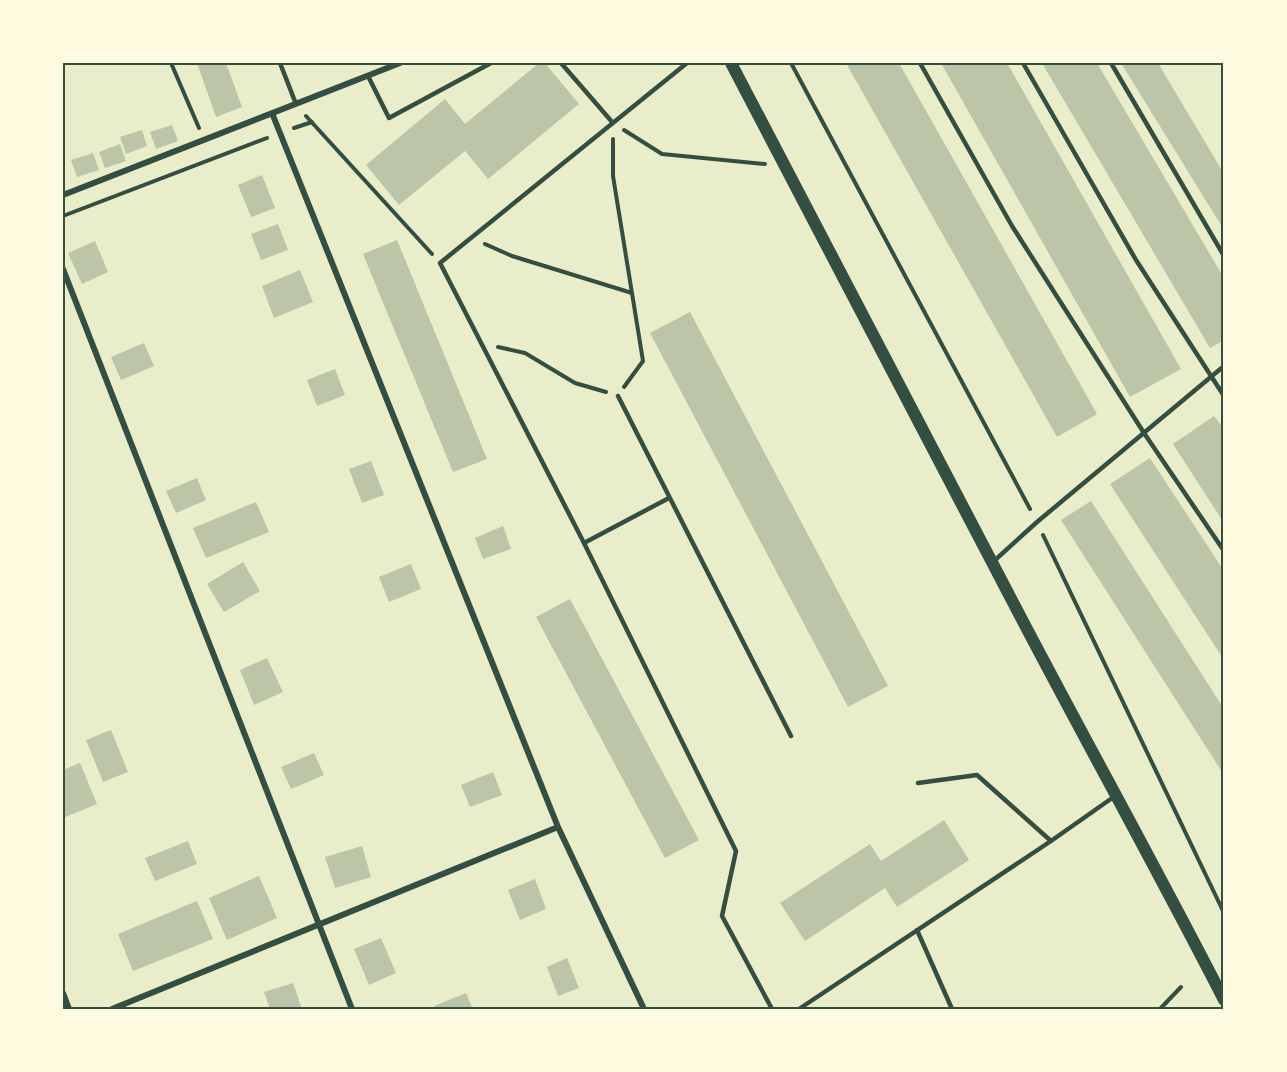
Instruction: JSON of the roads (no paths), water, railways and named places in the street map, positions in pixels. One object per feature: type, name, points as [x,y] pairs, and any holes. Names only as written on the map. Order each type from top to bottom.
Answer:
[{"type":"main road","points":[[731,63],[992,563],[1224,1000]]},
{"type":"street","points":[[63,195],[400,63]]},
{"type":"street","points":[[272,113],[558,827],[644,1009]]},
{"type":"street","points":[[63,269],[352,1009]]},
{"type":"street","points":[[112,1009],[558,827]]},
{"type":"street","points":[[63,993],[69,1009]]},
{"type":"lane","points":[[280,63],[296,104]]},
{"type":"lane","points":[[368,76],[390,118],[491,63]]},
{"type":"lane","points":[[561,63],[613,123]]},
{"type":"lane","points":[[687,63],[440,263],[584,543],[736,851],[722,916],[772,1009]]},
{"type":"lane","points":[[920,63],[1012,226],[1144,433],[1224,551]]},
{"type":"lane","points":[[1023,63],[1136,260],[1224,396]]},
{"type":"lane","points":[[1111,63],[1224,256]]},
{"type":"lane","points":[[992,563],[1037,522],[1224,366]]},
{"type":"lane","points":[[618,396],[791,736]]},
{"type":"lane","points":[[584,543],[669,498]]},
{"type":"lane","points":[[918,783],[977,775],[1051,841]]},
{"type":"lane","points":[[799,1009],[1115,796]]},
{"type":"lane","points":[[917,930],[952,1009]]}]
